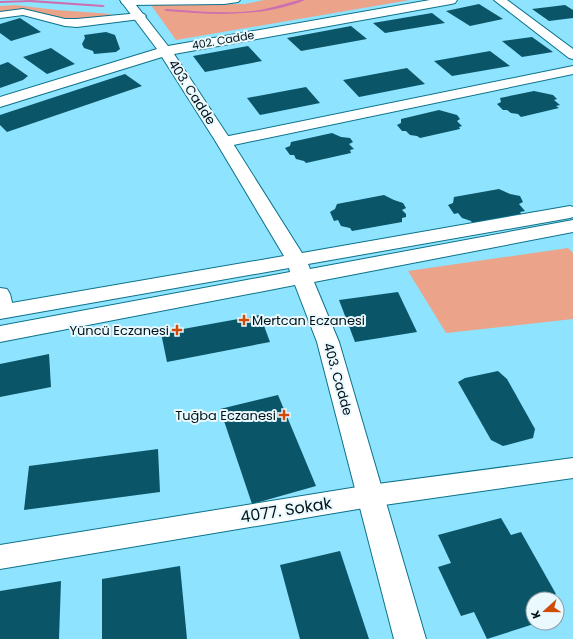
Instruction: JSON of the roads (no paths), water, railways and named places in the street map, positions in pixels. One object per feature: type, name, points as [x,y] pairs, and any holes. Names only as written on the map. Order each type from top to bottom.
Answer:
[{"type":"street","points":[[0,15],[23,12],[65,22],[77,23],[131,6],[224,2],[234,0]]},
{"type":"street","name":"402. Cadde","points":[[0,102],[165,51],[451,0]]},
{"type":"street","points":[[500,0],[573,55]]},
{"type":"street","name":"403. Cadde","points":[[131,6],[165,51],[224,142],[299,270],[328,342],[410,639]]},
{"type":"street","points":[[224,142],[573,70]]},
{"type":"street","points":[[0,334],[573,211]]},
{"type":"street","points":[[1,306],[299,270],[573,226]]},
{"type":"street","name":"4077. Sokak","points":[[0,557],[370,496],[573,468]]},
{"type":"waterway","points":[[166,10],[241,13],[271,9],[303,0]]},
{"type":"waterway","points":[[0,2],[29,1],[103,6]]},
{"type":"place","name":"Mertcan Eczanesi","points":[[244,320]]},
{"type":"place","name":"Yüncü Eczanesi","points":[[177,330]]},
{"type":"place","name":"Tuğba Eczanesi","points":[[284,415]]}]
